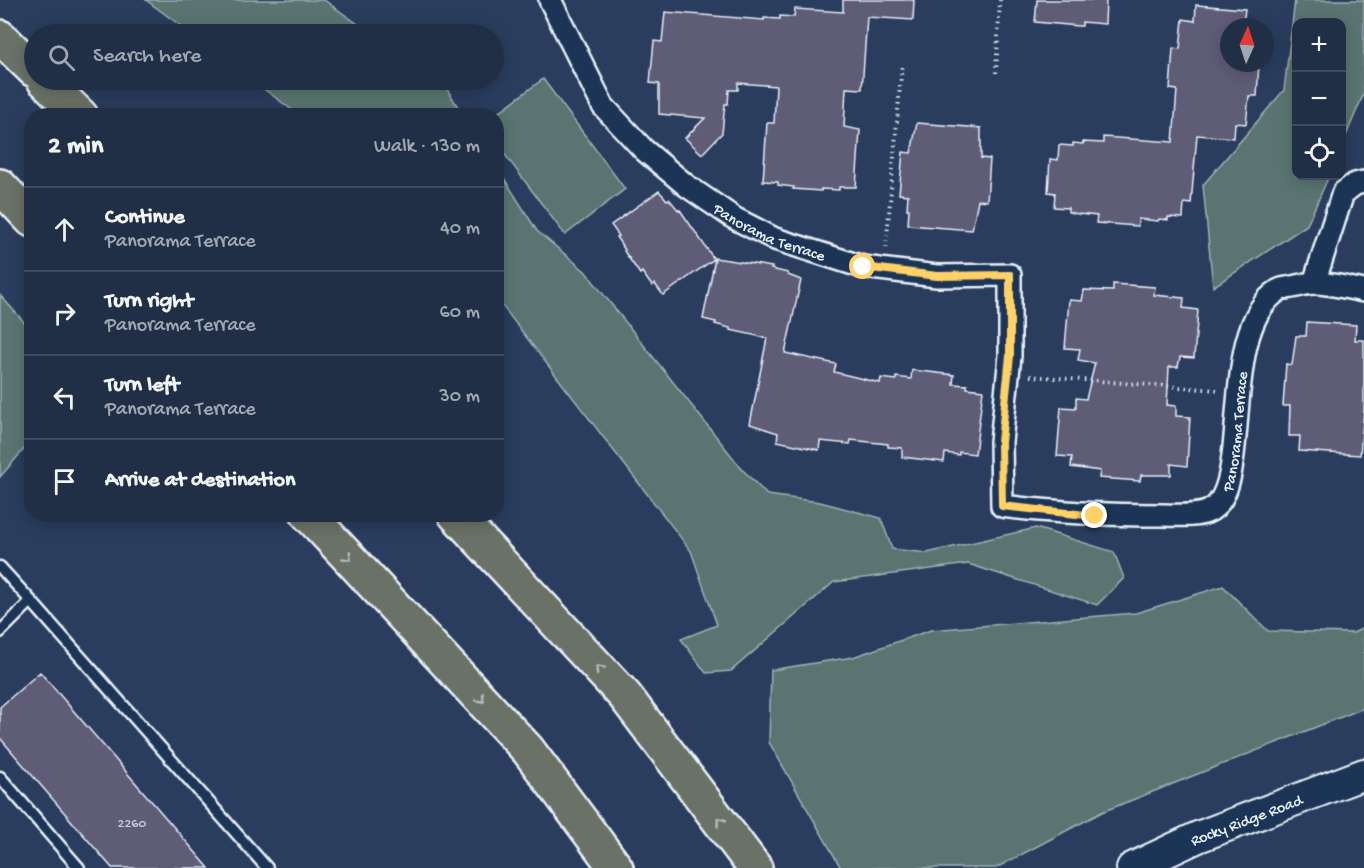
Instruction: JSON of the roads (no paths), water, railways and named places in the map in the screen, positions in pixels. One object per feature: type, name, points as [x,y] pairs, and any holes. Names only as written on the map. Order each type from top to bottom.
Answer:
[{"type":"highway","points":[[0,37],[24,60]]},
{"type":"highway","points":[[54,90],[73,108]]},
{"type":"highway","points":[[0,186],[24,212]]},
{"type":"highway","points":[[315,522],[528,750],[616,868]]},
{"type":"highway","points":[[462,522],[625,696],[755,868]]},
{"type":"main road","name":"Rocky Ridge Road","points":[[1132,868],[1198,837],[1364,774]]},
{"type":"street","name":"Panorama Terrace","points":[[550,0],[603,106],[644,150],[687,186],[734,218],[775,239],[863,267],[937,276],[1010,275],[1010,356],[1001,442],[1002,506],[1095,516],[1208,512],[1219,503],[1227,490],[1244,350],[1249,328],[1259,310],[1279,290],[1314,283],[1364,291]]},
{"type":"street","points":[[1314,283],[1343,193],[1355,184],[1364,182]]},
{"type":"lane","points":[[0,567],[267,868]]},
{"type":"lane","points":[[0,632],[31,601]]},
{"type":"lane","points":[[0,777],[78,868]]}]
